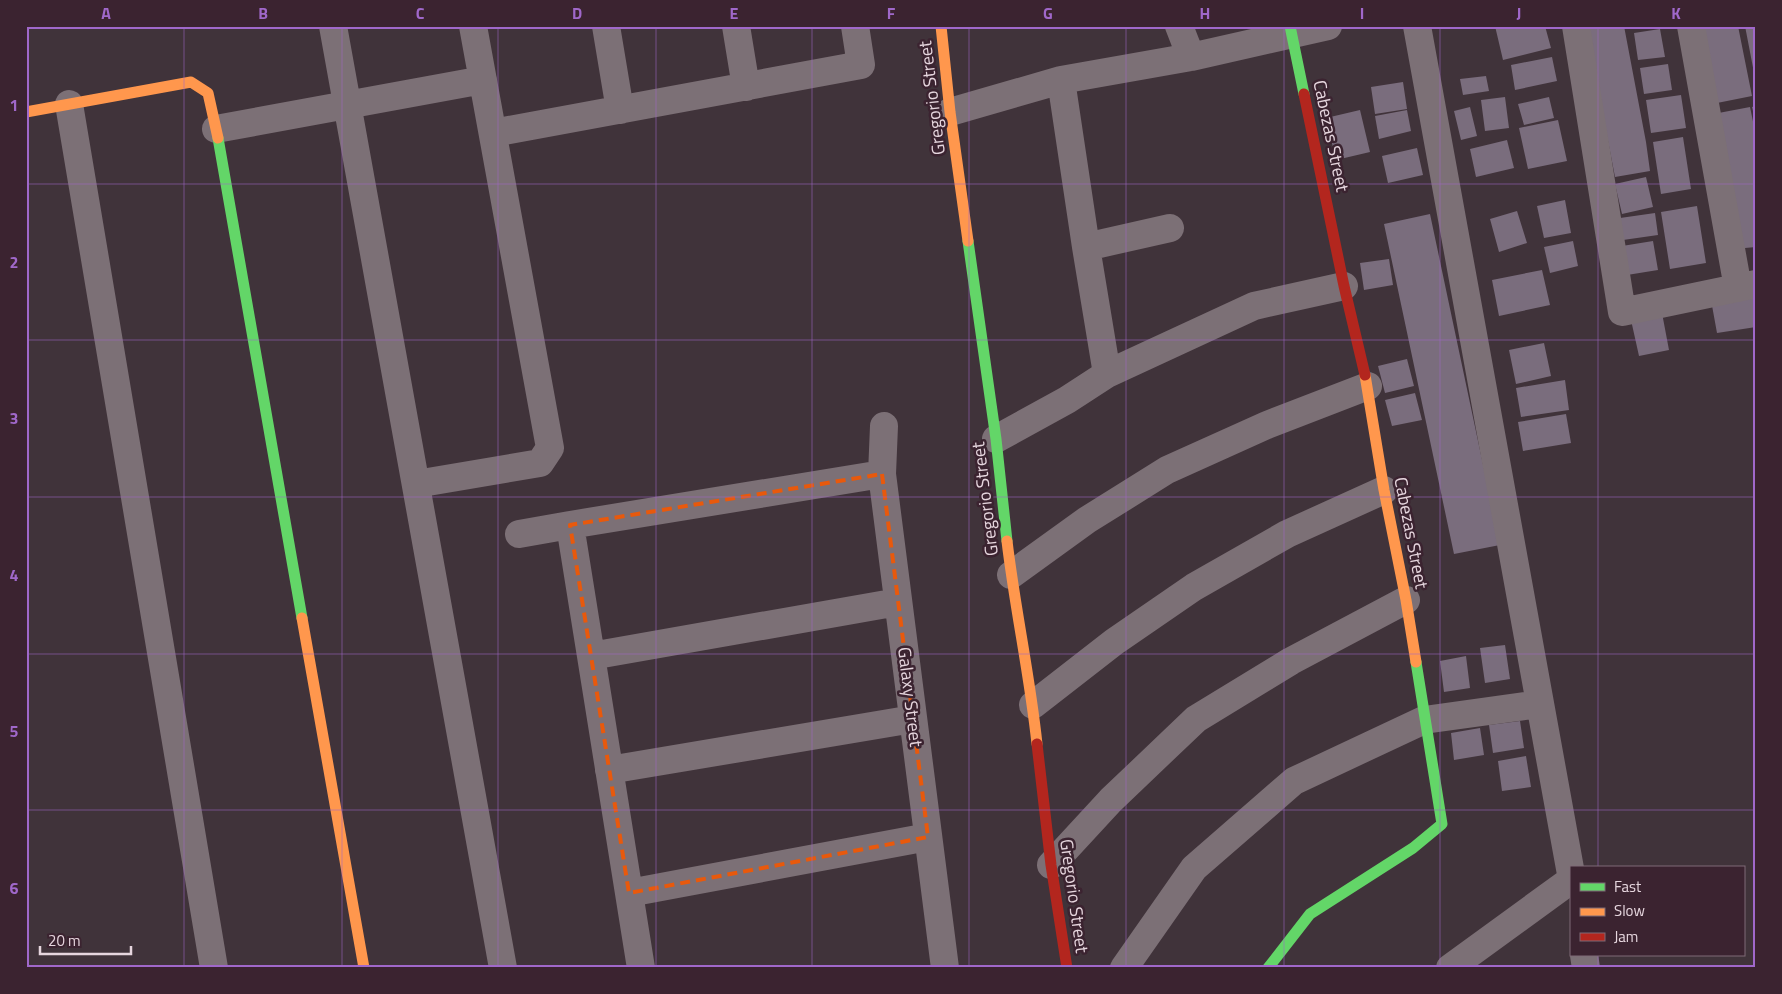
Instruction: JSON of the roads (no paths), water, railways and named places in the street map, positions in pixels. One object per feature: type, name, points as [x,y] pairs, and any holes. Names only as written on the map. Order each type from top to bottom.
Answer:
[{"type":"street","points":[[334,26],[502,968]]},
{"type":"street","points":[[416,484],[540,463],[550,448],[474,26]]},
{"type":"street","points":[[606,26],[620,110]]},
{"type":"street","points":[[736,26],[746,87]]},
{"type":"street","points":[[493,133],[861,65],[855,26]]},
{"type":"street","name":"Gregorio Street","points":[[940,26],[950,112],[996,439],[1011,575],[1033,705],[1051,865],[1067,968]]},
{"type":"street","points":[[1179,26],[1191,57]]},
{"type":"street","points":[[950,112],[1061,80],[1191,57],[1291,30],[1328,26]]},
{"type":"street","points":[[1417,26],[1570,869]]},
{"type":"street","points":[[1576,26],[1622,312],[1747,286],[1691,26]]},
{"type":"street","name":"Cabezas Street","points":[[1268,968],[1310,914],[1413,848],[1442,824],[1406,600],[1384,490],[1368,386],[1344,286],[1291,30]]},
{"type":"street","points":[[216,130],[483,80]]},
{"type":"street","points":[[1061,80],[1107,374]]},
{"type":"street","points":[[26,112],[192,82],[208,94],[216,130],[364,968]]},
{"type":"street","points":[[70,104],[214,968]]},
{"type":"street","points":[[1086,247],[1170,228]]},
{"type":"street","points":[[996,439],[1067,400],[1107,374],[1254,306],[1344,286]]},
{"type":"street","points":[[1011,575],[1086,520],[1167,470],[1268,425],[1368,386]]},
{"type":"street","name":"Galaxy Street","points":[[884,426],[882,474],[928,837],[941,967]]},
{"type":"street","points":[[519,534],[882,474]]},
{"type":"street","points":[[1033,705],[1114,642],[1194,586],[1287,534],[1384,490]]},
{"type":"street","points":[[570,525],[641,968]]},
{"type":"street","points":[[1051,865],[1111,800],[1196,719],[1291,661],[1406,600]]},
{"type":"street","points":[[591,656],[898,602]]},
{"type":"street","points":[[1124,968],[1194,868],[1294,781],[1424,720],[1540,704]]},
{"type":"street","points":[[609,770],[913,719]]},
{"type":"street","points":[[629,893],[928,837]]},
{"type":"street","points":[[1450,968],[1570,881]]}]
